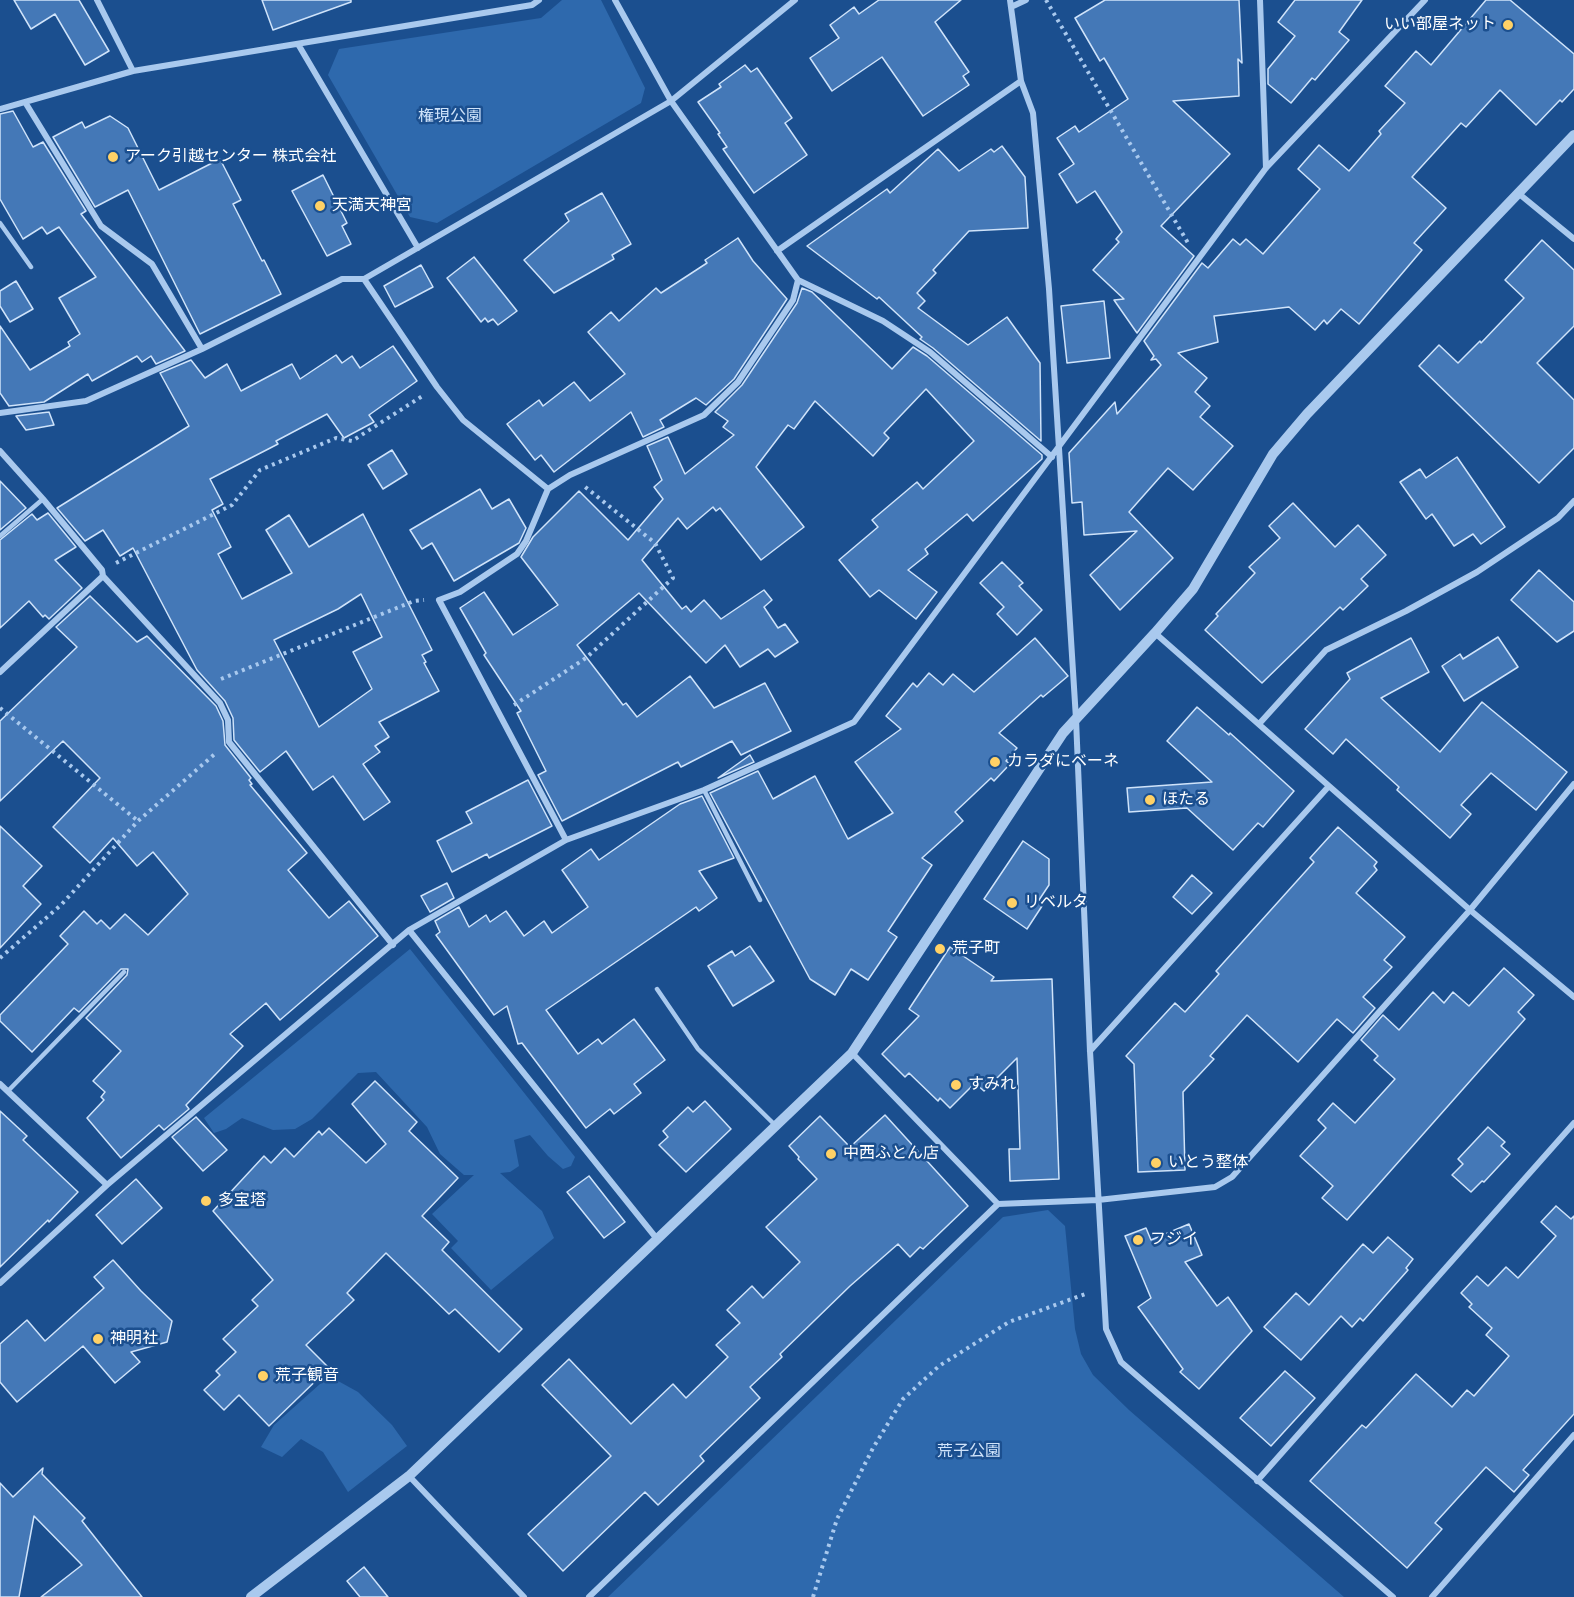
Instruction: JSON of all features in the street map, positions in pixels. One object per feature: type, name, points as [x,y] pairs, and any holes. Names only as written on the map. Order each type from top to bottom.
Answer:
[{"type":"street","points":[[97,0],[133,71]]},
{"type":"street","points":[[0,109],[133,71],[532,6],[539,0]]},
{"type":"street","points":[[615,0],[671,101],[798,280],[883,321],[930,351],[1052,458]]},
{"type":"street","points":[[0,413],[86,401],[202,349],[342,279],[364,279],[671,101],[795,0]]},
{"type":"street","points":[[1026,0],[1011,3],[1021,81],[1033,113],[1049,289],[1076,719],[1090,1051],[1106,1329],[1121,1362],[1393,1597]]},
{"type":"street","points":[[1260,0],[1266,168]]},
{"type":"street","points":[[0,1283],[107,1185],[409,930],[566,840],[704,790],[854,722],[1266,168],[1425,0]]},
{"type":"street","points":[[298,44],[418,248]]},
{"type":"street","points":[[777,251],[1021,81]]},
{"type":"street","points":[[25,102],[101,226],[152,264],[202,349]]},
{"type":"street","points":[[251,1597],[409,1476],[852,1053],[1063,733],[1193,589],[1273,454],[1307,414],[1574,135]]},
{"type":"street","points":[[1518,193],[1574,239]]},
{"type":"street","points":[[364,279],[437,387],[464,420],[549,489]]},
{"type":"street","points":[[566,840],[439,600],[460,592],[517,554],[526,542],[549,489],[570,475],[704,415],[738,382],[793,300],[798,280]]},
{"type":"street","points":[[0,451],[43,499],[102,573],[220,703],[228,720],[229,742],[393,945]]},
{"type":"street","points":[[1259,724],[1326,650],[1406,611],[1477,572],[1558,518],[1574,501]]},
{"type":"street","points":[[0,672],[102,573]]},
{"type":"street","points":[[1155,633],[1470,910],[1574,997]]},
{"type":"street","points":[[590,1597],[998,1204],[1098,1200],[1215,1187],[1232,1177],[1470,910],[1574,784]]},
{"type":"street","points":[[1090,1051],[1329,786]]},
{"type":"street","points":[[409,930],[657,1239]]},
{"type":"street","points":[[852,1053],[998,1204]]},
{"type":"street","points":[[0,1084],[107,1185]]},
{"type":"street","points":[[1257,1481],[1574,1122]]},
{"type":"street","points":[[1432,1597],[1574,1436]]},
{"type":"street","points":[[409,1476],[524,1597]]},
{"type":"lane","points":[[0,224],[31,267]]},
{"type":"lane","points":[[0,536],[43,499]]},
{"type":"lane","points":[[704,790],[760,900]]},
{"type":"lane","points":[[8,1091],[124,972]]},
{"type":"lane","points":[[657,989],[698,1049],[776,1126]]},
{"type":"path","points":[[1046,0],[1198,259]]},
{"type":"path","points":[[102,573],[232,506],[260,470],[336,438],[352,441],[437,387]]},
{"type":"path","points":[[500,714],[586,658],[673,578],[655,543],[570,475]]},
{"type":"path","points":[[204,686],[414,601],[439,600]]},
{"type":"path","points":[[0,708],[138,821]]},
{"type":"path","points":[[0,958],[61,905],[138,821],[229,742]]},
{"type":"path","points":[[813,1597],[837,1520],[873,1448],[903,1399],[939,1366],[1009,1322],[1103,1287]]},
{"type":"green space","name":"権現公園","points":[[562,0],[601,0],[645,88],[641,103],[437,223],[410,217],[328,75],[339,49],[541,18]]},
{"type":"green space","points":[[410,949],[575,1157],[571,1166],[563,1169],[530,1135],[514,1140],[519,1166],[510,1172],[500,1173],[542,1211],[554,1238],[491,1290],[451,1248],[458,1241],[432,1214],[474,1175],[464,1175],[440,1154],[427,1127],[376,1072],[358,1073],[312,1119],[295,1129],[273,1130],[242,1118],[226,1129],[214,1133],[204,1118]]},
{"type":"green space","name":"荒子公園","points":[[1048,1210],[1065,1226],[1075,1329],[1081,1354],[1093,1375],[1129,1410],[1344,1597],[608,1597],[1003,1217]]},
{"type":"green space","points":[[329,1376],[358,1392],[392,1425],[407,1446],[348,1492],[323,1452],[301,1439],[282,1457],[261,1447],[274,1425]]},
{"type":"building","points":[[14,0],[79,0],[109,51],[85,65],[55,14],[31,29]]},
{"type":"building","points":[[262,0],[351,0],[351,2],[273,30]]},
{"type":"building","points":[[879,0],[961,0],[935,22],[969,72],[963,76],[969,85],[923,116],[882,57],[832,91],[810,58],[839,38],[830,25],[854,7],[859,14]]},
{"type":"building","points":[[1105,0],[1239,0],[1242,63],[1238,59],[1239,96],[1173,101],[1230,154],[1161,226],[1194,256],[1137,333],[1114,300],[1124,299],[1093,270],[1119,242],[1116,239],[1122,232],[1095,191],[1077,203],[1059,174],[1074,164],[1057,138],[1075,126],[1079,132],[1128,99],[1104,58],[1100,61],[1075,18]]},
{"type":"building","points":[[1295,0],[1362,0],[1339,32],[1349,40],[1315,80],[1312,78],[1291,103],[1268,84],[1268,69],[1295,36],[1278,22]]},
{"type":"building","points":[[1486,0],[1510,0],[1574,54],[1574,89],[1536,125],[1500,90],[1466,127],[1461,123],[1412,177],[1446,208],[1414,243],[1422,250],[1359,324],[1341,309],[1327,324],[1324,320],[1315,330],[1289,307],[1214,316],[1218,342],[1178,353],[1207,378],[1195,392],[1210,406],[1200,417],[1233,446],[1193,490],[1168,468],[1129,512],[1173,558],[1120,610],[1090,575],[1137,531],[1084,535],[1082,502],[1072,503],[1069,453],[1115,402],[1117,414],[1161,365],[1156,359],[1151,360],[1154,356],[1144,341],[1202,263],[1208,268],[1233,239],[1240,245],[1246,239],[1263,254],[1320,189],[1298,169],[1319,145],[1349,171],[1381,134],[1379,131],[1405,103],[1385,86],[1416,51],[1431,65]]},
{"type":"building","points":[[745,65],[751,72],[757,68],[792,118],[785,123],[807,155],[754,193],[723,149],[727,147],[718,134],[720,133],[698,102],[721,87],[719,84]]},
{"type":"building","points":[[13,111],[33,147],[43,142],[86,211],[81,214],[185,351],[156,364],[151,356],[142,362],[137,356],[92,381],[88,374],[44,402],[9,406],[0,393],[0,326],[30,370],[70,346],[68,342],[80,334],[59,298],[96,277],[59,227],[47,234],[42,227],[23,239],[0,199],[0,114]]},
{"type":"building","points":[[110,116],[128,128],[159,190],[220,159],[241,200],[233,204],[281,294],[200,334],[128,190],[95,207],[53,137],[82,122],[85,128]]},
{"type":"building","points":[[1002,146],[1025,177],[1028,228],[969,231],[933,270],[936,273],[917,293],[925,301],[918,308],[968,345],[1007,317],[1040,363],[1041,441],[920,339],[922,337],[879,297],[877,299],[807,246],[887,189],[890,193],[938,149],[959,171],[991,149],[994,152]]},
{"type":"building","points":[[323,175],[347,223],[342,226],[351,244],[327,256],[292,191]]},
{"type":"building","points":[[602,193],[631,244],[612,255],[614,259],[554,293],[524,260],[569,221],[565,214]]},
{"type":"building","points":[[738,238],[753,261],[787,299],[734,379],[706,405],[696,398],[660,420],[664,427],[643,437],[631,412],[554,472],[541,455],[535,460],[507,424],[539,400],[543,406],[574,382],[590,401],[625,374],[588,332],[611,312],[619,321],[656,288],[661,293],[707,263],[705,260]]},
{"type":"building","points":[[1542,240],[1574,270],[1574,326],[1537,363],[1574,400],[1574,448],[1539,483],[1419,366],[1439,345],[1458,363],[1480,341],[1481,343],[1524,298],[1505,280]]},
{"type":"building","points":[[474,257],[517,311],[498,325],[493,319],[488,322],[485,318],[481,322],[447,278]]},
{"type":"building","points":[[421,265],[433,287],[395,307],[384,286]]},
{"type":"building","points":[[16,281],[33,309],[10,322],[0,306],[0,291]]},
{"type":"building","points":[[802,288],[812,292],[892,369],[913,347],[927,356],[1042,455],[1042,459],[973,521],[967,514],[925,549],[928,554],[908,570],[937,592],[916,619],[879,590],[870,597],[839,560],[878,527],[872,520],[917,482],[923,489],[974,441],[926,389],[884,433],[889,438],[873,456],[815,401],[794,429],[788,425],[756,467],[804,527],[761,560],[720,508],[716,511],[713,507],[687,529],[678,518],[642,560],[682,609],[686,606],[691,612],[704,600],[721,619],[764,590],[772,600],[764,607],[778,628],[785,624],[798,642],[775,657],[768,649],[740,667],[725,645],[706,663],[639,593],[577,645],[623,705],[626,703],[637,717],[690,676],[714,708],[765,683],[791,731],[741,755],[732,741],[681,767],[678,762],[562,821],[538,775],[546,771],[517,713],[521,711],[484,655],[486,653],[460,608],[484,592],[513,635],[558,605],[521,557],[533,537],[579,491],[628,540],[663,499],[654,487],[662,480],[647,446],[668,437],[685,474],[734,435],[723,427],[728,421],[715,412],[742,385],[797,303]]},
{"type":"building","points":[[1104,301],[1110,358],[1067,363],[1061,306]]},
{"type":"building","points":[[393,346],[417,381],[369,415],[374,422],[344,438],[327,414],[276,441],[278,444],[210,479],[223,504],[212,510],[231,547],[218,554],[242,599],[292,573],[266,530],[289,515],[309,547],[363,514],[432,650],[422,655],[439,691],[379,722],[389,737],[375,746],[380,752],[363,764],[390,802],[364,820],[333,776],[313,790],[286,751],[260,772],[234,740],[233,718],[225,701],[197,670],[133,548],[120,556],[103,530],[85,541],[57,508],[189,426],[160,373],[191,360],[205,378],[227,364],[241,391],[292,364],[300,379],[336,355],[342,363],[352,356],[360,368]],"holes":[[[361,594],[382,637],[353,652],[372,689],[319,727],[274,640],[338,609]]]},
{"type":"building","points":[[49,412],[54,425],[26,430],[16,416]]},
{"type":"building","points":[[392,450],[407,474],[383,489],[368,465]]},
{"type":"building","points":[[1457,457],[1505,527],[1481,544],[1473,534],[1454,546],[1432,514],[1426,519],[1400,482],[1420,469],[1426,478]]},
{"type":"building","points":[[0,481],[26,508],[0,530]]},
{"type":"building","points":[[480,489],[492,509],[509,499],[526,528],[519,543],[454,581],[432,543],[422,549],[410,530]]},
{"type":"building","points":[[1293,503],[1335,547],[1358,525],[1386,555],[1361,579],[1368,586],[1343,610],[1340,607],[1262,683],[1205,630],[1218,616],[1216,614],[1255,573],[1249,567],[1280,538],[1269,526]]},
{"type":"building","points":[[48,513],[76,547],[55,560],[82,588],[49,619],[45,615],[43,617],[29,601],[0,628],[0,540],[32,514],[37,520]]},
{"type":"building","points":[[1002,562],[1023,583],[1019,586],[1042,610],[1017,635],[997,614],[1004,607],[980,583]]},
{"type":"building","points":[[1539,570],[1574,602],[1574,631],[1557,642],[1511,600]]},
{"type":"building","points":[[90,596],[137,642],[147,636],[216,706],[223,721],[225,745],[251,778],[249,780],[252,784],[250,785],[307,853],[288,870],[329,918],[349,901],[378,936],[280,1020],[266,1003],[230,1034],[243,1046],[186,1105],[189,1109],[164,1130],[159,1125],[121,1158],[87,1118],[104,1100],[101,1097],[105,1092],[93,1081],[121,1051],[86,1018],[127,975],[128,969],[121,969],[79,1012],[74,1008],[32,1052],[0,1021],[0,1015],[68,944],[60,936],[84,911],[97,924],[101,920],[110,929],[125,914],[148,935],[188,894],[153,852],[137,866],[113,838],[90,863],[53,827],[100,778],[63,741],[0,801],[0,721],[77,647],[56,627]]},
{"type":"building","points":[[1498,637],[1518,667],[1464,701],[1442,666],[1460,654],[1463,659]]},
{"type":"building","points":[[1035,638],[1068,676],[1043,697],[1041,695],[999,733],[1017,748],[1006,761],[1010,764],[994,781],[991,778],[955,812],[963,821],[922,858],[932,865],[888,931],[897,937],[868,980],[851,969],[835,995],[810,979],[710,793],[758,771],[773,799],[815,776],[848,839],[893,813],[855,762],[901,729],[886,716],[913,683],[917,687],[929,673],[943,685],[953,674],[974,692]]},
{"type":"building","points":[[1411,638],[1429,672],[1381,698],[1440,752],[1482,702],[1567,772],[1536,810],[1491,773],[1461,805],[1471,814],[1450,838],[1346,739],[1333,754],[1305,729],[1350,679],[1347,673]]},
{"type":"building","points":[[1197,707],[1229,735],[1230,733],[1294,791],[1263,827],[1258,823],[1233,850],[1187,808],[1129,812],[1127,788],[1212,782],[1167,741]]},
{"type":"building","points":[[750,755],[754,762],[718,778]]},
{"type":"building","points":[[528,780],[552,826],[489,858],[487,854],[452,872],[437,841],[472,823],[466,812]]},
{"type":"building","points":[[702,796],[734,858],[699,871],[717,898],[699,911],[696,907],[546,1010],[578,1054],[598,1039],[602,1044],[634,1019],[665,1060],[634,1084],[641,1093],[614,1114],[610,1109],[586,1128],[522,1043],[518,1044],[507,1006],[494,1015],[436,935],[440,932],[435,921],[459,907],[469,927],[486,915],[490,922],[506,911],[524,936],[544,921],[552,933],[588,907],[562,870],[591,849],[599,860],[680,804]]},
{"type":"building","points":[[0,826],[42,866],[23,886],[41,904],[0,948]]},
{"type":"building","points":[[1338,827],[1377,862],[1374,866],[1377,870],[1356,893],[1405,937],[1384,960],[1392,967],[1363,997],[1375,1008],[1353,1033],[1337,1019],[1298,1062],[1247,1015],[1210,1056],[1214,1059],[1183,1092],[1185,1170],[1138,1172],[1134,1064],[1126,1056],[1175,1003],[1185,1012],[1219,974],[1216,971],[1314,862],[1310,858]]},
{"type":"building","points":[[1023,841],[1049,859],[1049,885],[1039,900],[1044,903],[1027,929],[984,899]]},
{"type":"building","points":[[1192,875],[1212,893],[1192,914],[1173,897]]},
{"type":"building","points":[[447,883],[454,898],[430,912],[421,896]]},
{"type":"building","points":[[750,946],[774,981],[733,1006],[708,966],[732,951],[735,956]]},
{"type":"building","points":[[950,947],[994,977],[991,981],[1052,979],[1059,1179],[1010,1181],[1009,1149],[1020,1149],[1017,1058],[984,1091],[975,1083],[950,1108],[940,1098],[938,1101],[909,1073],[905,1077],[882,1054],[919,1016],[909,1009]]},
{"type":"building","points":[[1504,968],[1534,995],[1518,1012],[1525,1019],[1347,1220],[1322,1198],[1333,1186],[1300,1156],[1326,1128],[1318,1120],[1333,1103],[1355,1123],[1395,1079],[1374,1060],[1378,1056],[1361,1040],[1383,1015],[1399,1030],[1433,992],[1444,1003],[1453,992],[1469,1006]]},
{"type":"building","points":[[375,1081],[417,1122],[409,1131],[458,1178],[422,1216],[449,1242],[442,1250],[522,1329],[499,1352],[455,1309],[449,1314],[386,1253],[347,1293],[354,1300],[306,1345],[329,1368],[269,1426],[239,1395],[224,1410],[204,1390],[220,1375],[216,1371],[236,1352],[223,1339],[258,1306],[252,1300],[273,1280],[213,1211],[264,1156],[271,1163],[285,1148],[294,1157],[319,1131],[322,1135],[329,1128],[366,1163],[386,1144],[352,1104]]},
{"type":"building","points":[[705,1101],[731,1129],[686,1172],[659,1145],[668,1137],[663,1131],[688,1107],[693,1112]]},
{"type":"building","points":[[0,1111],[27,1136],[23,1140],[78,1192],[0,1267]]},
{"type":"building","points":[[885,1115],[968,1206],[923,1249],[920,1247],[910,1257],[898,1244],[850,1286],[780,1354],[782,1357],[750,1387],[760,1398],[700,1456],[704,1461],[658,1505],[645,1492],[563,1571],[528,1534],[611,1456],[542,1385],[569,1359],[631,1424],[673,1384],[686,1398],[728,1357],[716,1345],[740,1323],[727,1310],[752,1286],[763,1298],[800,1262],[766,1227],[817,1179],[789,1146],[820,1116],[850,1147]]},
{"type":"building","points":[[196,1117],[227,1150],[203,1171],[172,1137]]},
{"type":"building","points":[[1488,1127],[1505,1142],[1501,1146],[1510,1154],[1484,1182],[1482,1181],[1471,1192],[1452,1175],[1463,1164],[1458,1159]]},
{"type":"building","points":[[589,1176],[625,1222],[604,1238],[567,1192]]},
{"type":"building","points":[[136,1179],[162,1208],[122,1244],[96,1215]]},
{"type":"building","points":[[1556,1206],[1571,1219],[1574,1216],[1574,1414],[1523,1470],[1529,1475],[1514,1492],[1486,1467],[1435,1523],[1442,1529],[1407,1568],[1310,1481],[1362,1425],[1366,1428],[1416,1374],[1452,1407],[1467,1390],[1474,1396],[1509,1356],[1486,1335],[1492,1328],[1469,1307],[1472,1304],[1461,1293],[1477,1276],[1488,1286],[1506,1267],[1518,1278],[1556,1236],[1541,1222]]},
{"type":"building","points":[[1189,1224],[1202,1255],[1185,1262],[1217,1306],[1228,1297],[1252,1331],[1199,1389],[1180,1372],[1183,1369],[1138,1307],[1151,1298],[1125,1236],[1146,1228],[1151,1240]]},
{"type":"building","points":[[1388,1237],[1413,1259],[1406,1268],[1408,1270],[1363,1321],[1360,1318],[1352,1327],[1341,1316],[1301,1360],[1264,1327],[1296,1293],[1309,1305],[1363,1244],[1373,1253]]},
{"type":"building","points":[[113,1260],[172,1321],[167,1342],[131,1352],[140,1362],[115,1383],[83,1346],[17,1402],[0,1382],[0,1344],[27,1320],[45,1341],[104,1288],[94,1277]]},
{"type":"building","points":[[1285,1371],[1315,1398],[1271,1446],[1240,1418]]},
{"type":"building","points":[[43,1468],[42,1474],[85,1518],[82,1521],[142,1597],[41,1597],[82,1565],[34,1516],[19,1597],[0,1597],[0,1483],[13,1497]]},
{"type":"building","points":[[364,1567],[388,1597],[360,1597],[347,1581]]},
{"type":"place","name":"いい部屋ネット","points":[[1508,25]]},
{"type":"place","name":"アーク引越センター 株式会社","points":[[113,157]]},
{"type":"place","name":"天満天神宮","points":[[320,206]]},
{"type":"place","name":"カラダにベーネ","points":[[995,762]]},
{"type":"place","name":"ほたる","points":[[1150,800]]},
{"type":"place","name":"リベルタ","points":[[1012,903]]},
{"type":"place","name":"荒子町","points":[[940,949]]},
{"type":"place","name":"すみれ","points":[[956,1085]]},
{"type":"place","name":"中西ふとん店","points":[[831,1154]]},
{"type":"place","name":"いとう整体","points":[[1156,1163]]},
{"type":"place","name":"多宝塔","points":[[206,1201]]},
{"type":"place","name":"フジイ","points":[[1138,1240]]},
{"type":"place","name":"神明社","points":[[98,1339]]},
{"type":"place","name":"荒子観音","points":[[263,1376]]}]
